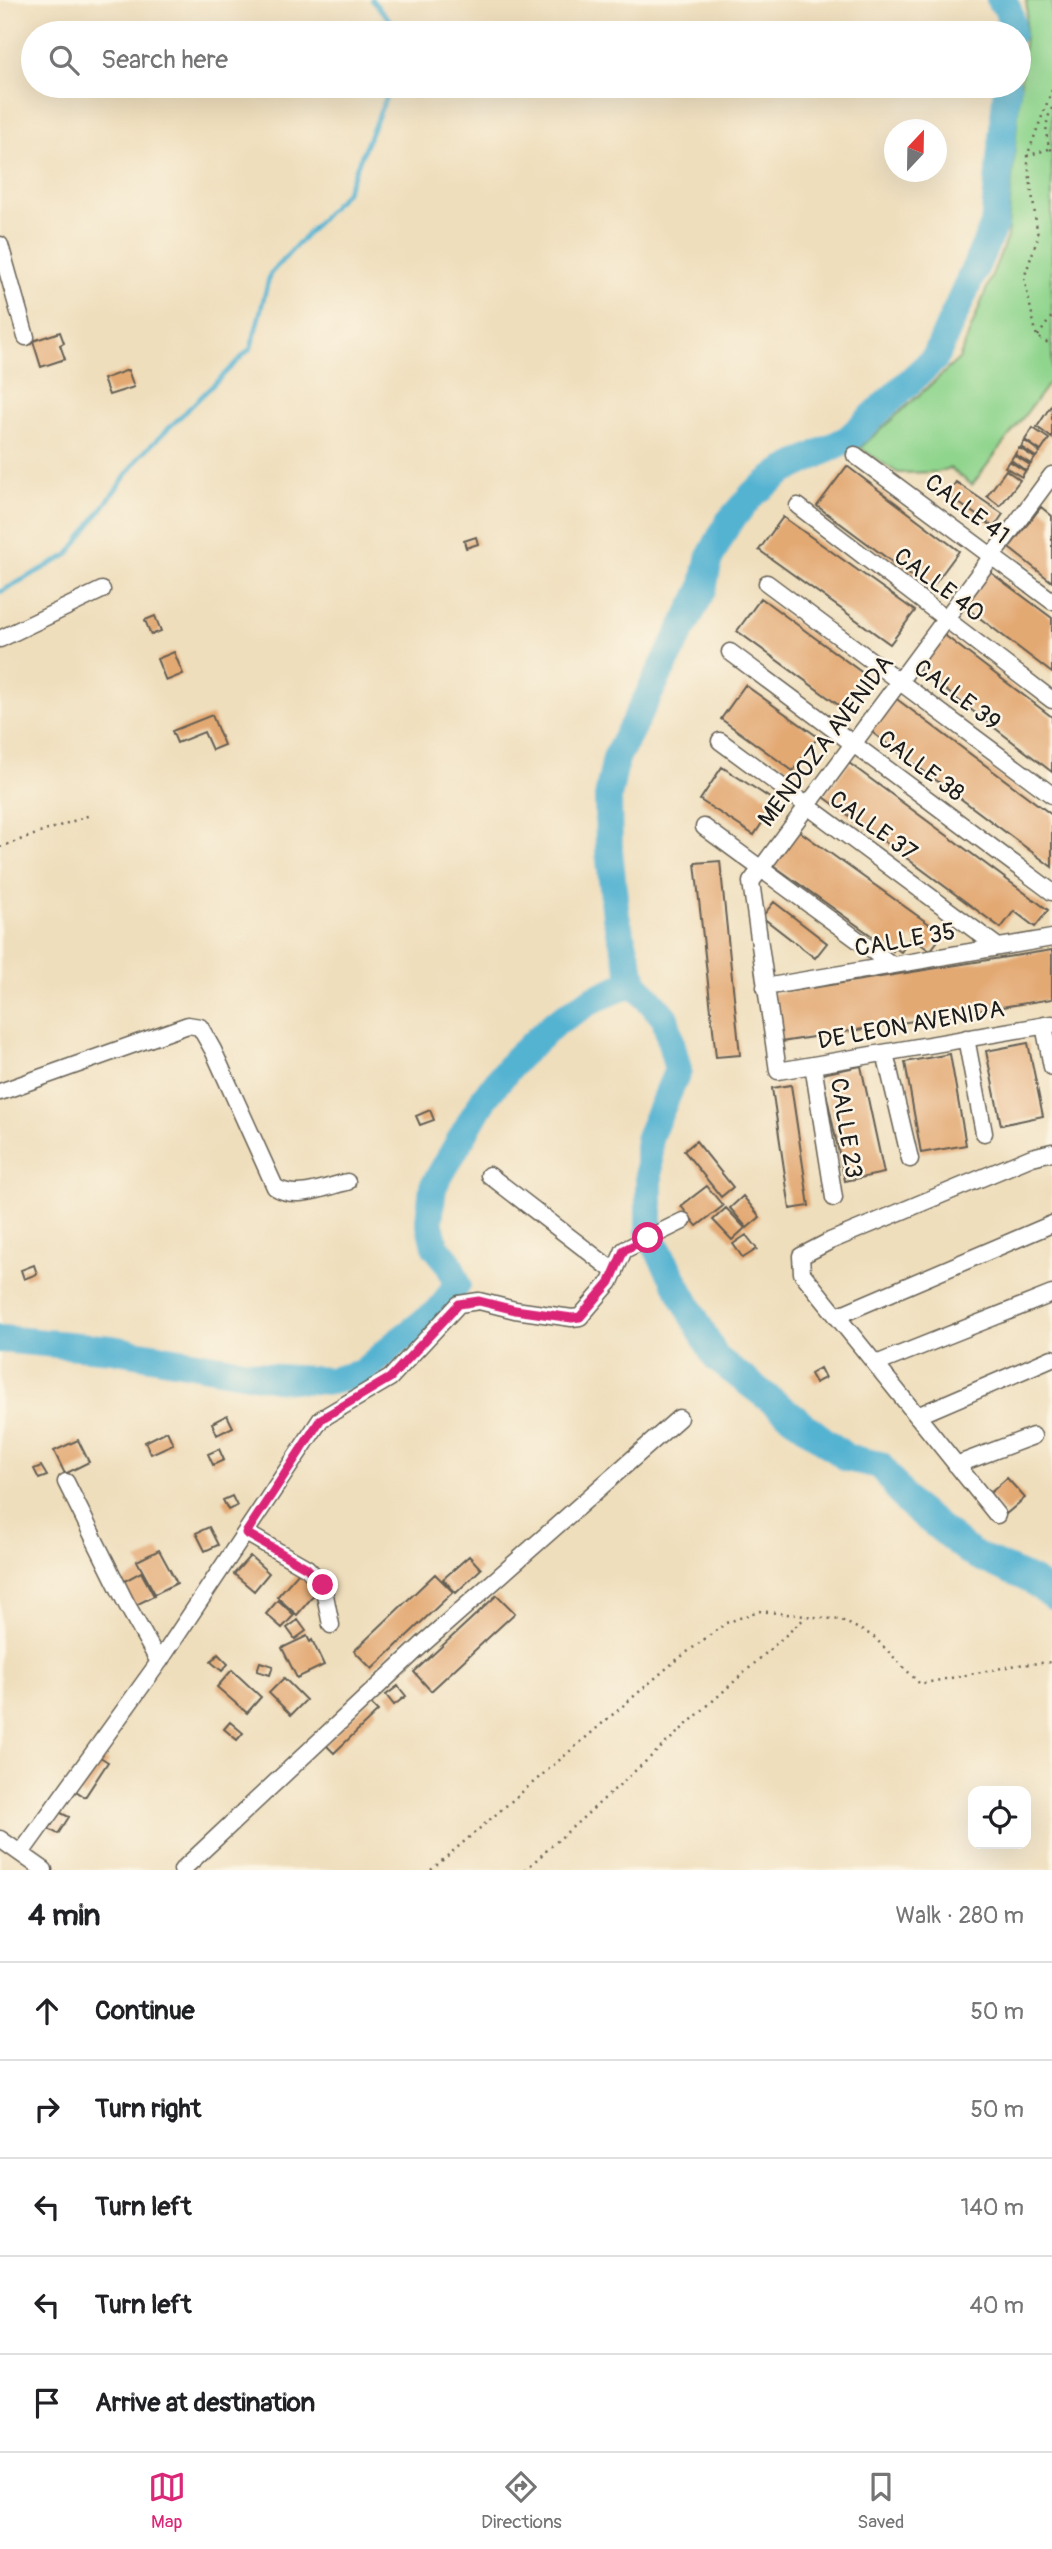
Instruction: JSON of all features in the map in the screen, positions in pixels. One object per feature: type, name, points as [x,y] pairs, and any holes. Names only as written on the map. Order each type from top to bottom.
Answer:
[{"type":"street","points":[[0,245],[26,337]]},
{"type":"street","name":"CALLE 41","points":[[856,455],[1052,601]]},
{"type":"street","name":"MENDOZA AVENIDA","points":[[778,1071],[751,882],[992,556],[1045,497],[1052,475]]},
{"type":"street","name":"CALLE 40","points":[[798,506],[1052,700]]},
{"type":"street","name":"CALLE 39","points":[[767,583],[1052,795]]},
{"type":"street","points":[[0,639],[102,590]]},
{"type":"street","name":"CALLE 38","points":[[730,652],[1052,892]]},
{"type":"street","name":"CALLE 37","points":[[720,741],[998,947]]},
{"type":"street","points":[[704,827],[892,965]]},
{"type":"street","name":"CALLE 35","points":[[765,987],[1052,938]]},
{"type":"street","points":[[1048,1024],[1052,1066]]},
{"type":"street","name":"DE LEON AVENIDA","points":[[778,1071],[1048,1024]]},
{"type":"street","points":[[0,1092],[188,1025],[200,1027],[210,1042],[275,1187],[283,1192],[296,1194],[347,1182]]},
{"type":"street","points":[[966,1038],[984,1133]]},
{"type":"street","points":[[885,1053],[909,1159]]},
{"type":"street","name":"CALLE 23","points":[[813,1065],[834,1198]]},
{"type":"street","points":[[997,1515],[802,1273],[801,1256],[830,1241],[1052,1152]]},
{"type":"street","points":[[489,1175],[615,1272]]},
{"type":"street","points":[[20,1853],[159,1662],[321,1419],[390,1378],[459,1304],[479,1301],[515,1310],[580,1317],[610,1282],[624,1250],[683,1221]]},
{"type":"street","points":[[837,1316],[1052,1224]]},
{"type":"street","points":[[876,1364],[1052,1294]]},
{"type":"street","points":[[917,1416],[1052,1358]]},
{"type":"street","points":[[182,1870],[425,1642],[679,1418]]},
{"type":"street","points":[[956,1465],[1033,1436]]},
{"type":"street","points":[[66,1482],[126,1603],[159,1662]]},
{"type":"street","points":[[246,1533],[307,1568],[323,1585],[331,1625]]},
{"type":"street","points":[[0,1839],[44,1870]]},
{"type":"path","points":[[1052,90],[1027,156],[1038,237],[1024,278],[1037,337],[1052,345]]},
{"type":"path","points":[[1027,156],[1051,150],[1046,130],[1052,107]]},
{"type":"path","points":[[1037,337],[1052,316]]},
{"type":"path","points":[[0,847],[90,815]]},
{"type":"path","points":[[431,1870],[674,1662],[726,1623],[759,1611],[841,1620],[873,1636],[920,1684],[1017,1665],[1052,1662]]},
{"type":"path","points":[[525,1870],[807,1616]]},
{"type":"green space","points":[[1026,0],[1052,0],[1052,379],[972,485],[950,468],[938,472],[898,473],[860,448],[959,359],[1007,237],[1019,98],[1031,98],[1031,21],[1026,21]]},
{"type":"building","points":[[60,332],[64,343],[60,345],[65,359],[41,367],[33,341]]},
{"type":"building","points":[[128,370],[134,387],[109,395],[103,379]]},
{"type":"building","points":[[1052,404],[1052,438],[1037,427]]},
{"type":"building","points":[[1033,428],[1049,439],[1041,451],[1025,440]]},
{"type":"building","points":[[1025,441],[1040,452],[1036,457],[1021,447]]},
{"type":"building","points":[[1019,448],[1035,458],[1031,464],[1015,454]]},
{"type":"building","points":[[1014,455],[1030,465],[1026,471],[1011,460]]},
{"type":"building","points":[[1009,461],[1025,471],[1022,477],[1005,467]]},
{"type":"building","points":[[847,466],[959,551],[930,590],[817,506]]},
{"type":"building","points":[[1006,470],[1020,480],[1000,506],[987,496]]},
{"type":"building","points":[[956,482],[1003,514],[994,527],[947,495]]},
{"type":"building","points":[[1041,507],[1052,516],[1052,582],[1009,548]]},
{"type":"building","points":[[783,517],[915,611],[890,644],[759,550]]},
{"type":"building","points":[[476,537],[478,544],[466,548],[464,541]]},
{"type":"building","points":[[990,572],[1052,618],[1052,673],[964,606]]},
{"type":"building","points":[[761,598],[868,677],[844,709],[737,631]]},
{"type":"building","points":[[155,616],[161,631],[151,635],[145,620]]},
{"type":"building","points":[[939,631],[1052,717],[1052,772],[913,665]]},
{"type":"building","points":[[174,652],[183,674],[166,681],[157,659]]},
{"type":"building","points":[[745,685],[818,737],[793,771],[721,719]]},
{"type":"building","points":[[894,697],[1052,815],[1052,867],[869,730]]},
{"type":"building","points":[[212,715],[224,745],[212,750],[204,732],[177,743],[172,731]]},
{"type":"building","points":[[849,763],[1048,910],[1035,927],[1014,911],[1001,928],[824,797]]},
{"type":"building","points":[[722,767],[776,802],[754,835],[700,800]]},
{"type":"building","points":[[795,828],[943,934],[930,951],[911,937],[901,952],[895,948],[893,951],[770,863]]},
{"type":"building","points":[[720,861],[740,1055],[716,1057],[695,863]]},
{"type":"building","points":[[774,902],[827,943],[815,958],[762,917]]},
{"type":"building","points":[[1052,950],[1052,999],[781,1042],[773,994]]},
{"type":"building","points":[[1028,1043],[1043,1116],[1001,1125],[986,1051]]},
{"type":"building","points":[[950,1054],[966,1145],[921,1153],[905,1062]]},
{"type":"building","points":[[861,1066],[884,1173],[845,1181],[822,1074]]},
{"type":"building","points":[[791,1085],[809,1206],[790,1209],[772,1088]]},
{"type":"building","points":[[430,1110],[434,1120],[420,1125],[416,1116]]},
{"type":"building","points":[[696,1141],[733,1187],[721,1197],[684,1151]]},
{"type":"building","points":[[707,1186],[723,1206],[697,1226],[681,1206]]},
{"type":"building","points":[[743,1196],[760,1217],[747,1228],[730,1208]]},
{"type":"building","points":[[726,1208],[745,1228],[732,1240],[713,1220]]},
{"type":"building","points":[[746,1235],[757,1249],[743,1258],[733,1244]]},
{"type":"building","points":[[34,1265],[37,1274],[24,1279],[21,1270]]},
{"type":"building","points":[[820,1368],[825,1378],[815,1383],[810,1374]]},
{"type":"building","points":[[227,1415],[233,1427],[217,1435],[212,1423]]},
{"type":"building","points":[[167,1431],[173,1444],[151,1454],[145,1442]]},
{"type":"building","points":[[78,1440],[89,1462],[65,1474],[54,1451]]},
{"type":"building","points":[[219,1449],[224,1460],[213,1465],[208,1454]]},
{"type":"building","points":[[41,1466],[47,1476],[39,1479],[34,1469]]},
{"type":"building","points":[[1007,1478],[1025,1498],[1006,1514],[989,1494]]},
{"type":"building","points":[[232,1496],[237,1506],[228,1510],[223,1500]]},
{"type":"building","points":[[209,1527],[218,1545],[205,1551],[196,1533]]},
{"type":"building","points":[[159,1550],[177,1583],[155,1594],[137,1561]]},
{"type":"building","points":[[250,1556],[269,1573],[254,1591],[234,1574]]},
{"type":"building","points":[[469,1556],[481,1569],[456,1593],[443,1579]]},
{"type":"building","points":[[141,1572],[154,1596],[132,1607],[119,1584]]},
{"type":"building","points":[[299,1572],[319,1589],[297,1615],[277,1597]]},
{"type":"building","points":[[435,1574],[453,1592],[372,1669],[354,1651]]},
{"type":"building","points":[[497,1595],[515,1613],[431,1691],[414,1672]]},
{"type":"building","points":[[278,1600],[294,1615],[282,1628],[266,1614]]},
{"type":"building","points":[[298,1620],[306,1631],[295,1639],[287,1628]]},
{"type":"building","points":[[307,1636],[310,1642],[312,1640],[324,1665],[297,1678],[282,1648]]},
{"type":"building","points":[[218,1654],[228,1664],[222,1671],[211,1662]]},
{"type":"building","points":[[260,1662],[273,1666],[270,1675],[257,1671]]},
{"type":"building","points":[[232,1670],[261,1697],[247,1713],[217,1687]]},
{"type":"building","points":[[284,1678],[306,1700],[291,1715],[269,1693]]},
{"type":"building","points":[[398,1686],[406,1696],[394,1705],[386,1695]]},
{"type":"building","points":[[369,1702],[378,1711],[334,1753],[325,1744]]},
{"type":"building","points":[[230,1722],[243,1733],[237,1740],[224,1729]]},
{"type":"building","points":[[97,1755],[108,1762],[85,1797],[73,1789]]},
{"type":"building","points":[[59,1812],[69,1817],[58,1834],[49,1829]]},
{"type":"waterway","points":[[372,0],[390,21]]},
{"type":"waterway","points":[[1000,0],[1006,7],[1011,21]]},
{"type":"waterway","points":[[0,592],[68,555],[141,455],[251,348],[270,274],[346,192],[386,98]]},
{"type":"waterway","points":[[1006,98],[994,225],[935,358],[848,439],[782,472],[753,494],[728,523],[709,559],[703,589],[616,758],[608,797],[609,850],[616,917],[634,982],[665,1018],[678,1070],[649,1137],[649,1233],[716,1358],[847,1458],[880,1465],[908,1503],[971,1553],[1033,1581],[1052,1596]]},
{"type":"waterway","points":[[0,1339],[112,1349],[276,1378],[331,1381],[362,1373],[442,1308],[457,1284],[449,1263],[435,1246],[429,1221],[433,1187],[485,1097],[517,1058],[555,1023],[594,999],[634,982]]},
{"type":"route","points":[[323,1585],[307,1568],[246,1533],[321,1419],[390,1378],[459,1304],[466,1301],[572,1318],[580,1317],[610,1282],[624,1250],[648,1238]]}]
